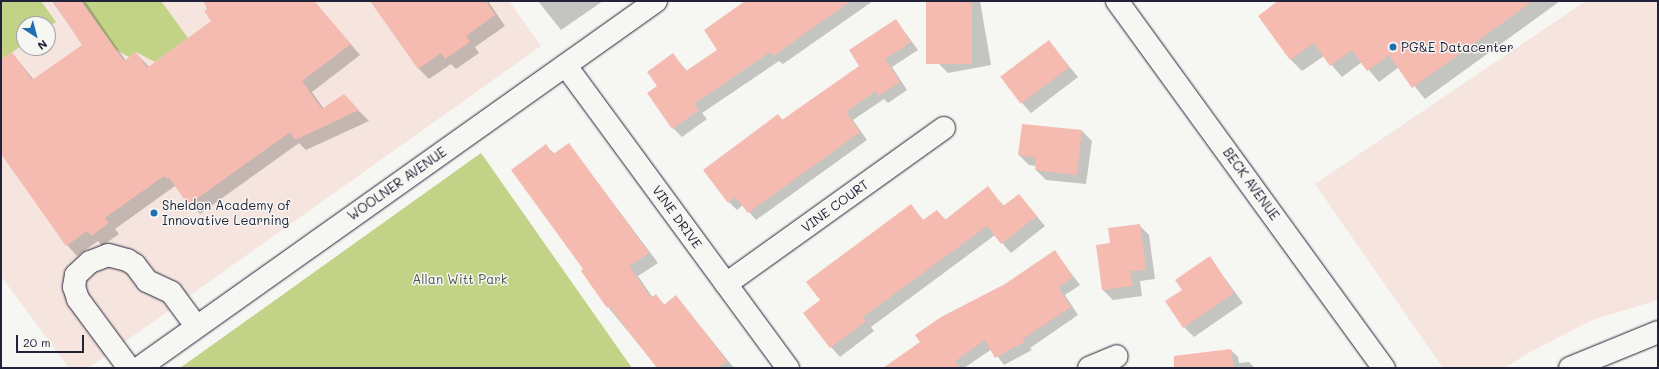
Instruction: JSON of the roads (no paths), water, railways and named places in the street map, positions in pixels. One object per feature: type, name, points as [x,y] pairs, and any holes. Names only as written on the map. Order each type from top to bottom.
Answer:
[{"type":"street","name":"WOOLNER AVENUE","points":[[138,368],[656,1]]},
{"type":"street","name":"BECK AVENUE","points":[[1117,1],[1384,368]]},
{"type":"street","name":"VINE DRIVE","points":[[566,66],[788,368]]},
{"type":"street","name":"VINE COURT","points":[[726,284],[944,128]]},
{"type":"street","points":[[129,368],[78,299],[74,287],[76,275],[90,262],[108,255],[127,260],[135,265],[148,281],[172,292],[196,326]]},
{"type":"street","points":[[1570,368],[1658,332]]},
{"type":"street","points":[[1089,368],[1116,356]]},
{"type":"place","name":"PG&E Datacenter","points":[[1393,47]]},
{"type":"place","name":"Sheldon Academy of Innovative Learning","points":[[154,213]]},
{"type":"park label","name":"Allan Witt Park","points":[[460,279]]}]
